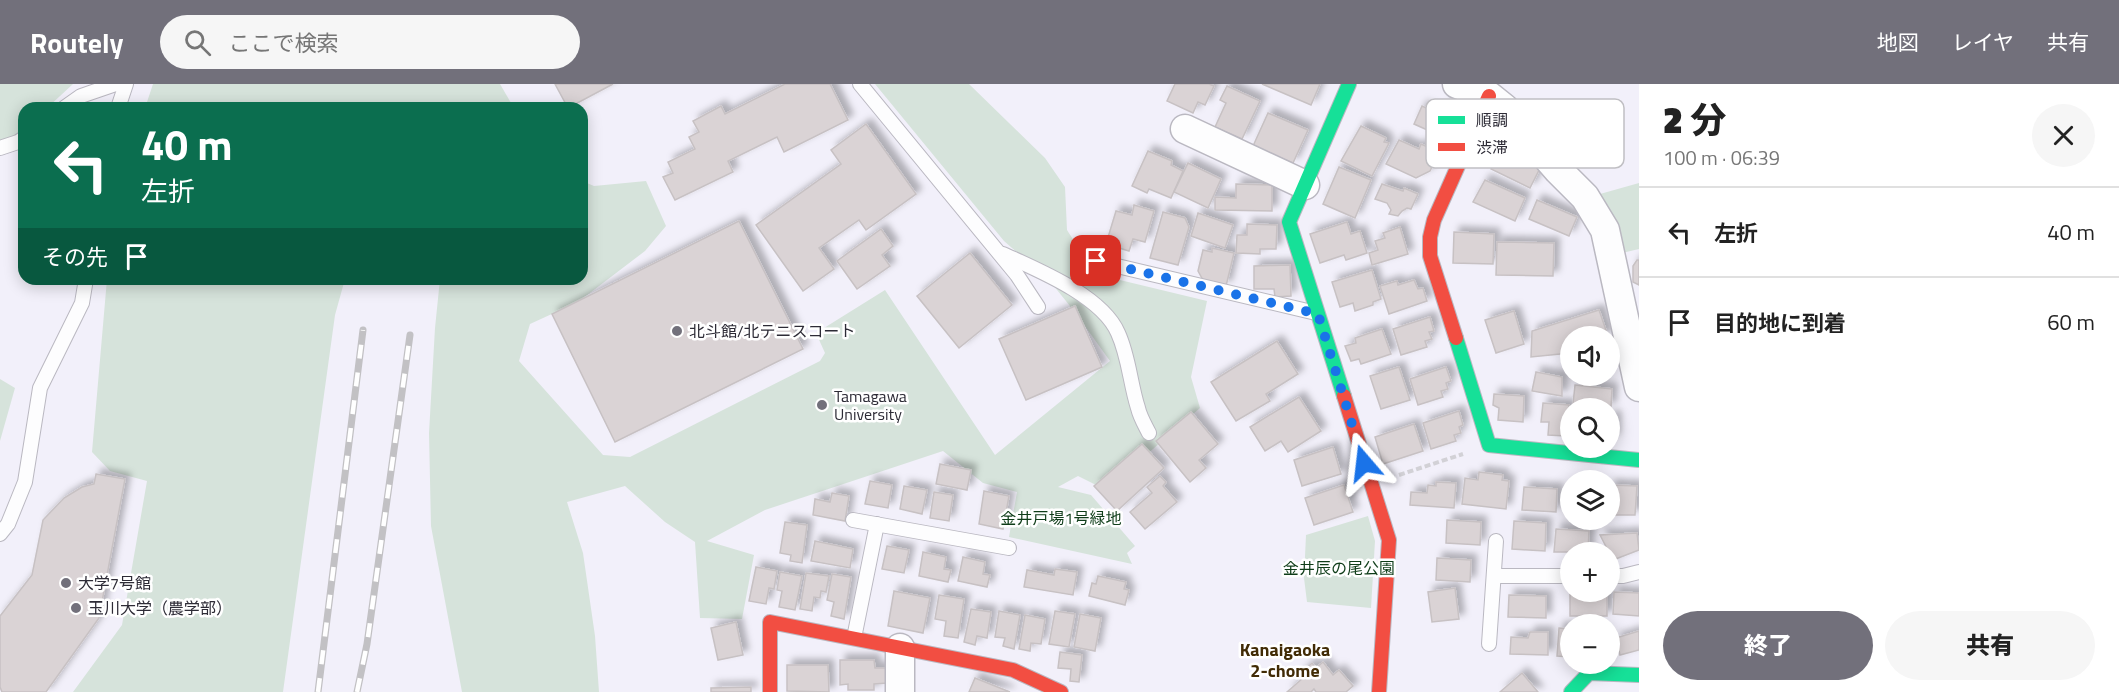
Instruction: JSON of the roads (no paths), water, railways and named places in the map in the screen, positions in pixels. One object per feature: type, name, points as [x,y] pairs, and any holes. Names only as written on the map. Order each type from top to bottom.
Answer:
[{"type":"street","points":[[1349,84],[1289,222],[1389,540],[1379,692]]},
{"type":"street","points":[[1457,84],[1493,99]]},
{"type":"street","points":[[1185,129],[1305,185]]},
{"type":"street","points":[[1457,168],[1434,220],[1430,237],[1430,256],[1489,445],[1639,460]]},
{"type":"street","points":[[1556,168],[1585,197],[1605,230],[1639,387]]},
{"type":"street","points":[[770,692],[770,622],[1013,670],[1061,692]]},
{"type":"street","points":[[900,648],[900,692]]},
{"type":"street","points":[[1571,692],[1589,673],[1639,675]]},
{"type":"lane","points":[[72,102],[81,96],[116,84]]},
{"type":"lane","points":[[120,102],[126,84]]},
{"type":"lane","points":[[860,84],[1017,275],[1038,307]]},
{"type":"lane","points":[[0,148],[18,142]]},
{"type":"lane","points":[[998,252],[1056,278],[1101,309],[1118,331],[1129,365],[1138,409],[1149,433]]},
{"type":"lane","points":[[1096,261],[1318,314]]},
{"type":"lane","points":[[0,534],[8,524],[25,482],[40,388],[81,303],[85,285]]},
{"type":"lane","points":[[853,520],[1009,548]]},
{"type":"lane","points":[[854,638],[877,524]]},
{"type":"lane","points":[[1489,644],[1496,541]]},
{"type":"lane","points":[[1620,575],[1639,572]]},
{"type":"lane","points":[[1494,576],[1560,576]]},
{"type":"railway","points":[[318,692],[363,330]]},
{"type":"railway","points":[[357,692],[367,644],[410,335]]},
{"type":"place","name":"北斗館/北テニスコート","points":[[677,331]]},
{"type":"place","name":"Tamagawa University","points":[[822,405]]},
{"type":"place","name":"大学7号館","points":[[66,583]]},
{"type":"place","name":"玉川大学（農学部）","points":[[76,608]]},
{"type":"district","name":"Kanaigaoka 2-chome","points":[[1285,660]]},
{"type":"park label","name":"金井戸場1号緑地","points":[[1061,518]]},
{"type":"park label","name":"金井辰の尾公園","points":[[1339,568]]}]
